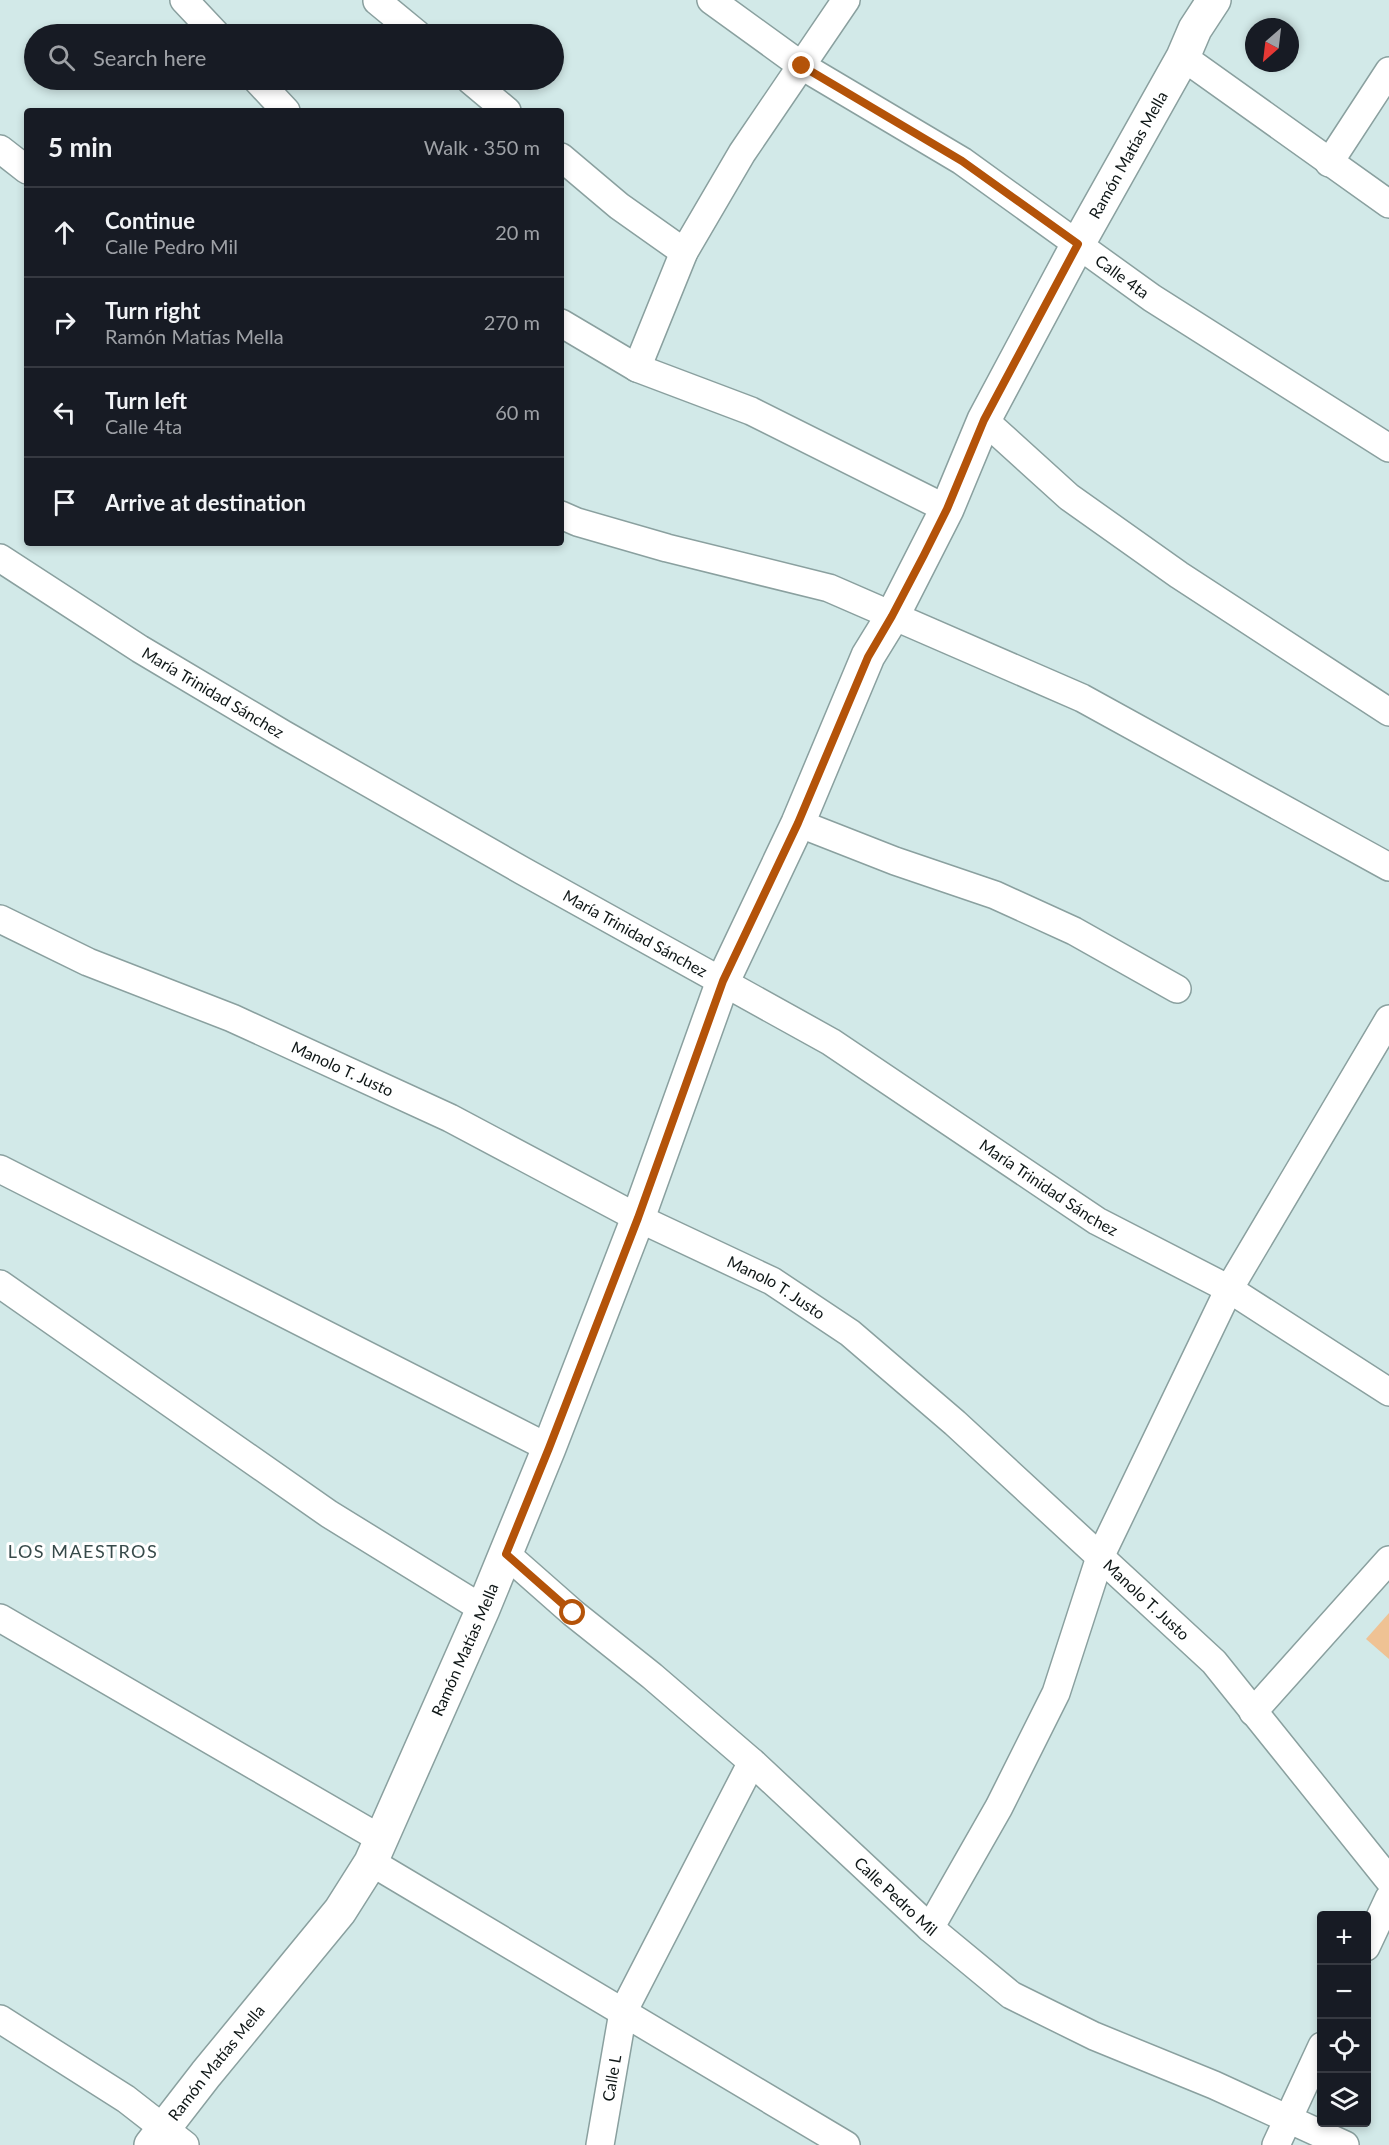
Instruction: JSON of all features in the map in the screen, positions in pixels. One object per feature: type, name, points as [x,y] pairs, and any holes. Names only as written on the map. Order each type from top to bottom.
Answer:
[{"type":"street","points":[[184,0],[207,24]]},
{"type":"street","points":[[377,0],[405,24]]},
{"type":"street","name":"Calle 4ta","points":[[711,0],[802,66],[962,161],[1152,298],[1389,448]]},
{"type":"street","points":[[637,369],[684,252],[742,153],[846,0]]},
{"type":"street","name":"Ramón Matías Mella","points":[[167,2139],[206,2074],[340,1911],[376,1850],[483,1609],[549,1448],[638,1218],[723,981],[798,823],[868,657],[892,616],[947,509],[984,420],[1078,244],[1183,57],[1195,29],[1214,0]]},
{"type":"street","points":[[1183,57],[1389,204]]},
{"type":"street","points":[[1329,163],[1389,71]]},
{"type":"street","points":[[266,90],[283,108]]},
{"type":"street","points":[[482,90],[503,108]]},
{"type":"street","points":[[0,149],[24,168]]},
{"type":"street","points":[[564,160],[619,206],[684,252]]},
{"type":"street","points":[[564,325],[637,369],[751,411],[947,509]]},
{"type":"street","points":[[984,420],[1069,497],[1179,575],[1389,712]]},
{"type":"street","points":[[564,516],[667,548],[829,588],[1082,698],[1389,867]]},
{"type":"street","name":"María Trinidad Sánchez","points":[[0,558],[140,649],[283,734],[523,872],[831,1042],[1097,1221],[1229,1289],[1389,1392]]},
{"type":"street","points":[[798,823],[895,861],[995,895],[1074,931],[1177,989]]},
{"type":"street","name":"Manolo T. Justo","points":[[0,919],[88,962],[232,1018],[450,1118],[638,1218],[772,1281],[849,1333],[955,1423],[1214,1662],[1389,1880]]},
{"type":"street","points":[[930,1928],[999,1806],[1056,1693],[1100,1557],[1229,1289],[1389,1018]]},
{"type":"street","points":[[0,1169],[549,1448]]},
{"type":"street","points":[[0,1284],[329,1514],[483,1609]]},
{"type":"street","name":"Calle Pedro Mil","points":[[506,1554],[573,1613],[652,1676],[753,1762],[930,1928],[1011,1995],[1094,2036],[1214,2085],[1345,2145]]},
{"type":"street","points":[[1253,1712],[1389,1560]]},
{"type":"street","points":[[0,1618],[376,1850],[623,2012],[846,2145]]},
{"type":"street","name":"Calle L","points":[[600,2145],[623,2012],[753,1762]]},
{"type":"street","points":[[1371,1936],[1389,1898]]},
{"type":"street","points":[[0,2019],[126,2098],[167,2139]]},
{"type":"street","points":[[1276,2145],[1317,2057]]},
{"type":"shaded area","points":[[1389,1613],[1389,1659],[1366,1639]]},
{"type":"district","name":"LOS MAESTROS","points":[[83,1552]]},
{"type":"route","points":[[573,1613],[506,1554],[638,1218],[723,981],[798,823],[868,657],[892,616],[947,509],[984,420],[1078,244],[962,161],[802,66]]}]
